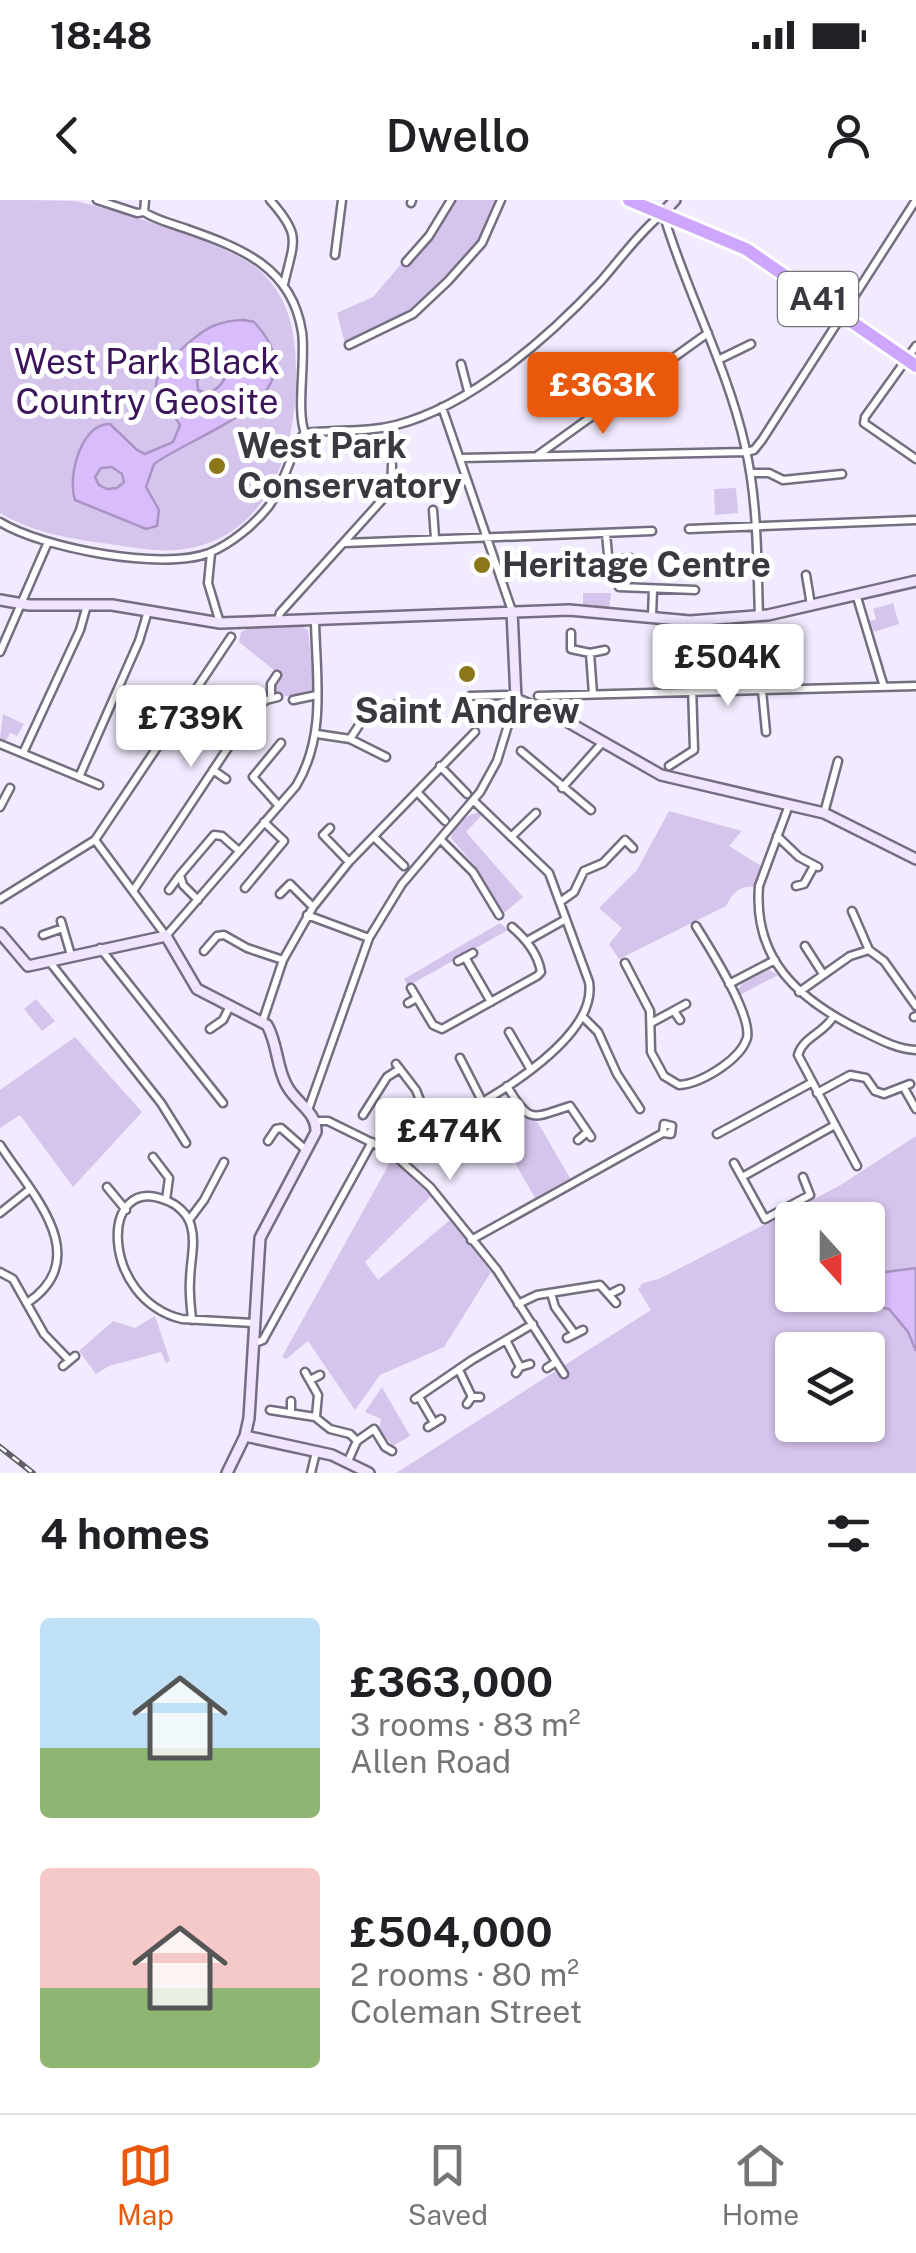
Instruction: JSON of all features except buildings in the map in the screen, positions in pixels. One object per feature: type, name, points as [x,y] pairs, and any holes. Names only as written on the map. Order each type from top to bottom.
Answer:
[{"type":"highway","name":"A41","points":[[629,200],[746,250],[910,362]]},
{"type":"street","points":[[98,200],[144,212],[245,251],[284,286],[302,330],[301,419],[305,432]]},
{"type":"street","points":[[144,212],[145,200]]},
{"type":"street","points":[[270,200],[289,222],[294,235],[284,286]]},
{"type":"street","points":[[335,256],[342,200]]},
{"type":"street","points":[[406,262],[430,236],[451,200]]},
{"type":"street","points":[[349,345],[413,314],[448,281],[482,243],[501,200]]},
{"type":"street","points":[[0,522],[23,535],[104,553],[183,558],[211,552],[267,509],[282,488],[297,440],[305,432],[377,430],[442,407],[468,391],[564,318],[675,200]]},
{"type":"street","points":[[460,458],[754,450],[916,200]]},
{"type":"street","points":[[662,213],[718,360],[746,452],[759,616]]},
{"type":"street","points":[[536,456],[708,334]]},
{"type":"street","points":[[718,360],[751,344]]},
{"type":"street","points":[[916,346],[910,362],[864,423],[916,460]]},
{"type":"street","points":[[460,364],[468,391]]},
{"type":"street","points":[[308,1111],[369,938],[402,884],[474,801],[497,760],[516,699],[512,611],[442,407]]},
{"type":"street","points":[[278,620],[280,613],[391,490],[392,465]]},
{"type":"street","points":[[750,473],[769,472],[783,480],[842,474]]},
{"type":"street","points":[[433,510],[435,538]]},
{"type":"street","points":[[688,529],[916,520]]},
{"type":"street","points":[[344,543],[652,531]]},
{"type":"street","points":[[606,533],[609,564],[630,558]]},
{"type":"street","points":[[0,652],[48,542]]},
{"type":"street","points":[[211,552],[208,583],[220,623]]},
{"type":"street","points":[[806,575],[811,605]]},
{"type":"street","points":[[0,600],[20,604],[88,604],[220,623],[569,610],[690,621],[759,616],[916,582]]},
{"type":"street","points":[[620,587],[695,590]]},
{"type":"street","points":[[652,620],[654,589]]},
{"type":"street","points":[[855,593],[884,688]]},
{"type":"street","points":[[24,754],[78,636],[88,604]]},
{"type":"street","points":[[79,777],[139,641],[148,611]]},
{"type":"street","points":[[0,932],[28,966],[166,936],[306,769],[317,734],[315,618]]},
{"type":"street","points":[[669,766],[694,750],[690,621]]},
{"type":"street","points":[[571,632],[570,649],[590,653],[605,650]]},
{"type":"street","points":[[0,899],[94,840],[232,637]]},
{"type":"street","points":[[759,649],[766,732]]},
{"type":"street","points":[[590,653],[593,694]]},
{"type":"street","points":[[133,892],[251,713],[275,698],[271,684],[276,675]]},
{"type":"street","points":[[538,696],[916,686]]},
{"type":"street","points":[[292,700],[317,695]]},
{"type":"street","points":[[470,696],[506,695],[551,712],[661,775],[824,814],[916,859]]},
{"type":"street","points":[[350,738],[371,707],[402,704]]},
{"type":"street","points":[[317,734],[350,738],[386,757]]},
{"type":"street","points":[[262,1020],[283,960],[312,907],[349,862],[471,734]]},
{"type":"street","points":[[562,788],[603,742]]},
{"type":"street","points":[[278,806],[253,777],[281,743]]},
{"type":"street","points":[[0,744],[99,785]]},
{"type":"street","points":[[521,751],[591,810]]},
{"type":"street","points":[[824,814],[838,761]]},
{"type":"street","points":[[440,766],[467,794]]},
{"type":"street","points":[[213,770],[226,779]]},
{"type":"street","points":[[0,807],[10,788]]},
{"type":"street","points":[[417,792],[445,821]]},
{"type":"street","points":[[397,1156],[412,1138],[430,1126],[482,1102],[532,1070],[583,1017],[590,1000],[590,988],[549,872],[474,801]]},
{"type":"street","points":[[788,805],[759,886],[763,930],[775,960],[799,992],[833,1016],[892,1046],[916,1050]]},
{"type":"street","points":[[511,837],[536,813]]},
{"type":"street","points":[[246,888],[284,841],[264,822]]},
{"type":"street","points":[[330,828],[323,835],[349,862]]},
{"type":"street","points":[[169,890],[214,835],[222,836],[238,851]]},
{"type":"street","points":[[777,836],[816,867],[804,884],[796,886]]},
{"type":"street","points":[[374,837],[404,866]]},
{"type":"street","points":[[94,840],[166,936],[193,985],[262,1020],[273,1036],[284,1082],[316,1121],[316,1132],[261,1232],[245,1436],[227,1473]]},
{"type":"street","points":[[442,840],[473,872],[500,915]]},
{"type":"street","points":[[560,902],[574,892],[584,871],[602,862],[625,840],[633,848]]},
{"type":"street","points":[[180,875],[183,885],[198,900]]},
{"type":"street","points":[[280,894],[290,884],[312,907]]},
{"type":"street","points":[[308,915],[369,938]]},
{"type":"street","points":[[851,916],[869,950],[884,961],[916,1006]]},
{"type":"street","points":[[527,940],[566,919]]},
{"type":"street","points":[[43,935],[62,925],[71,955]]},
{"type":"street","points":[[625,963],[650,1010],[650,1048],[664,1076],[679,1085],[701,1080],[733,1059],[746,1039],[747,1027],[722,966],[696,926]]},
{"type":"street","points":[[412,988],[433,1025],[442,1029],[541,972],[527,940],[512,927]]},
{"type":"street","points":[[204,951],[217,936],[224,935],[283,960]]},
{"type":"street","points":[[805,946],[824,974]]},
{"type":"street","points":[[100,948],[223,1103]]},
{"type":"street","points":[[799,992],[850,956],[869,950]]},
{"type":"street","points":[[465,957],[491,1002]]},
{"type":"street","points":[[729,984],[775,960]]},
{"type":"street","points":[[49,961],[183,1132],[186,1143]]},
{"type":"street","points":[[408,1003],[417,998]]},
{"type":"street","points":[[651,1023],[686,1004]]},
{"type":"street","points":[[210,1029],[222,1020],[230,1006]]},
{"type":"street","points":[[674,1011],[680,1020]]},
{"type":"street","points":[[833,1016],[826,1028],[803,1044],[798,1051],[799,1059],[853,1163]]},
{"type":"street","points":[[583,1017],[598,1032],[635,1107]]},
{"type":"street","points":[[509,1032],[532,1070]]},
{"type":"street","points":[[460,1058],[482,1102]]},
{"type":"street","points":[[362,1114],[397,1067],[416,1090],[430,1126]]},
{"type":"street","points":[[817,1093],[856,1075],[866,1078],[884,1094],[907,1086],[916,1109]]},
{"type":"street","points":[[720,1130],[811,1083]]},
{"type":"street","points":[[507,1086],[523,1110],[533,1116],[549,1115],[570,1106],[589,1135],[578,1140]]},
{"type":"street","points":[[316,1121],[328,1121],[397,1156],[430,1187],[497,1270],[564,1374]]},
{"type":"street","points":[[742,1177],[834,1125]]},
{"type":"street","points":[[268,1141],[276,1128],[281,1128],[306,1150]]},
{"type":"street","points":[[471,1240],[663,1132]]},
{"type":"street","points":[[253,1344],[262,1340],[372,1142]]},
{"type":"street","points":[[1,1149],[48,1213],[57,1252],[48,1284],[27,1304]]},
{"type":"street","points":[[152,1157],[169,1178],[166,1200]]},
{"type":"street","points":[[189,1220],[224,1162]]},
{"type":"street","points":[[734,1163],[765,1219],[810,1196],[803,1178]]},
{"type":"street","points":[[107,1187],[126,1210]]},
{"type":"street","points":[[1,1218],[31,1189]]},
{"type":"street","points":[[192,1320],[193,1238],[189,1220],[166,1200],[149,1196],[133,1202],[116,1238],[125,1274],[136,1290],[158,1310],[175,1318],[192,1320],[253,1323]]},
{"type":"street","points":[[0,1272],[12,1279],[44,1334],[69,1361]]},
{"type":"street","points":[[518,1304],[551,1293],[600,1285],[616,1303]]},
{"type":"street","points":[[610,1294],[620,1288]]},
{"type":"street","points":[[551,1293],[570,1336],[582,1330]]},
{"type":"street","points":[[434,1423],[417,1398],[533,1324]]},
{"type":"street","points":[[506,1342],[518,1370],[530,1364]]},
{"type":"street","points":[[546,1368],[556,1362]]},
{"type":"street","points":[[459,1370],[473,1399]]},
{"type":"street","points":[[305,1372],[319,1401],[316,1417]]},
{"type":"street","points":[[310,1380],[320,1375]]},
{"type":"street","points":[[291,1401],[291,1414]]},
{"type":"street","points":[[270,1410],[316,1417],[330,1430],[350,1434],[358,1441]]},
{"type":"street","points":[[348,1461],[358,1441],[375,1425],[389,1449],[378,1454]]},
{"type":"street","points":[[245,1436],[316,1451],[348,1461],[369,1473]]},
{"type":"street","points":[[312,1473],[316,1451]]},
{"type":"green space","name":"West Park Black Country Geosite","points":[[0,200],[76,201],[171,229],[244,260],[278,292],[295,344],[295,403],[290,433],[271,488],[234,530],[208,543],[177,550],[152,550],[53,534],[0,513]]},
{"type":"green space","points":[[453,200],[497,200],[479,241],[411,311],[345,344],[337,313],[373,297],[402,263],[405,268],[430,243]]},
{"type":"green space","points":[[736,488],[738,513],[715,515],[714,489]]},
{"type":"green space","points":[[583,593],[611,593],[609,610],[583,606]]},
{"type":"green space","points":[[893,603],[899,624],[874,632],[870,621],[876,619],[873,609]]},
{"type":"green space","points":[[707,625],[710,653],[748,649],[755,657],[756,685],[696,686],[695,626]]},
{"type":"green space","points":[[252,627],[308,630],[314,688],[295,696],[275,693],[273,685],[280,675],[239,642],[241,632]]},
{"type":"green space","points":[[3,714],[24,724],[17,736],[10,733],[6,741],[0,739]]},
{"type":"green space","points":[[669,811],[742,831],[729,846],[763,867],[755,887],[738,890],[726,906],[619,959],[609,944],[622,928],[599,908],[637,870]]},
{"type":"green space","points":[[480,812],[482,815],[466,832],[523,897],[504,913],[476,867],[451,838],[461,821]]},
{"type":"green space","points":[[500,923],[508,930],[408,986],[404,979]]},
{"type":"green space","points":[[769,970],[778,975],[738,996],[742,984]]},
{"type":"green space","points":[[36,999],[55,1021],[42,1031],[24,1009]]},
{"type":"green space","points":[[75,1037],[142,1112],[73,1187],[20,1115],[0,1128],[0,1090]]},
{"type":"green space","points":[[521,1114],[538,1123],[570,1178],[535,1198],[495,1128]]},
{"type":"green space","points":[[916,1136],[916,1473],[396,1473],[651,1310],[638,1289],[643,1283],[659,1279],[775,1219],[775,1312],[885,1312],[885,1202],[808,1202]]},
{"type":"green space","points":[[392,1159],[431,1196],[365,1262],[378,1280],[450,1220],[491,1272],[444,1347],[380,1375],[355,1410],[308,1341],[286,1359],[282,1357]]},
{"type":"green space","points":[[155,1316],[170,1361],[166,1363],[161,1352],[109,1366],[96,1374],[79,1351],[113,1321],[135,1328]]},
{"type":"green space","points":[[382,1387],[410,1436],[393,1446],[379,1429],[381,1419],[365,1412]]},
{"type":"shaded area","points":[[240,320],[254,322],[272,349],[275,372],[265,392],[248,409],[154,464],[146,487],[159,510],[157,526],[146,529],[75,500],[75,466],[91,432],[110,424],[145,454],[173,442],[180,425],[159,399],[156,386],[162,370],[206,330]],"holes":[[[211,368],[221,370],[224,380],[213,391],[198,390],[197,381]],[[112,467],[122,474],[124,482],[107,489],[95,477],[101,468]]]},
{"type":"shaded area","points":[[916,1268],[916,1351],[908,1332],[885,1308],[885,1272]]},
{"type":"railway","points":[[0,1447],[33,1473]]},
{"type":"place","name":"West Park Conservatory","points":[[217,466]]},
{"type":"place","name":"Heritage Centre","points":[[482,565]]},
{"type":"place","name":"Saint Andrew","points":[[467,674]]}]
